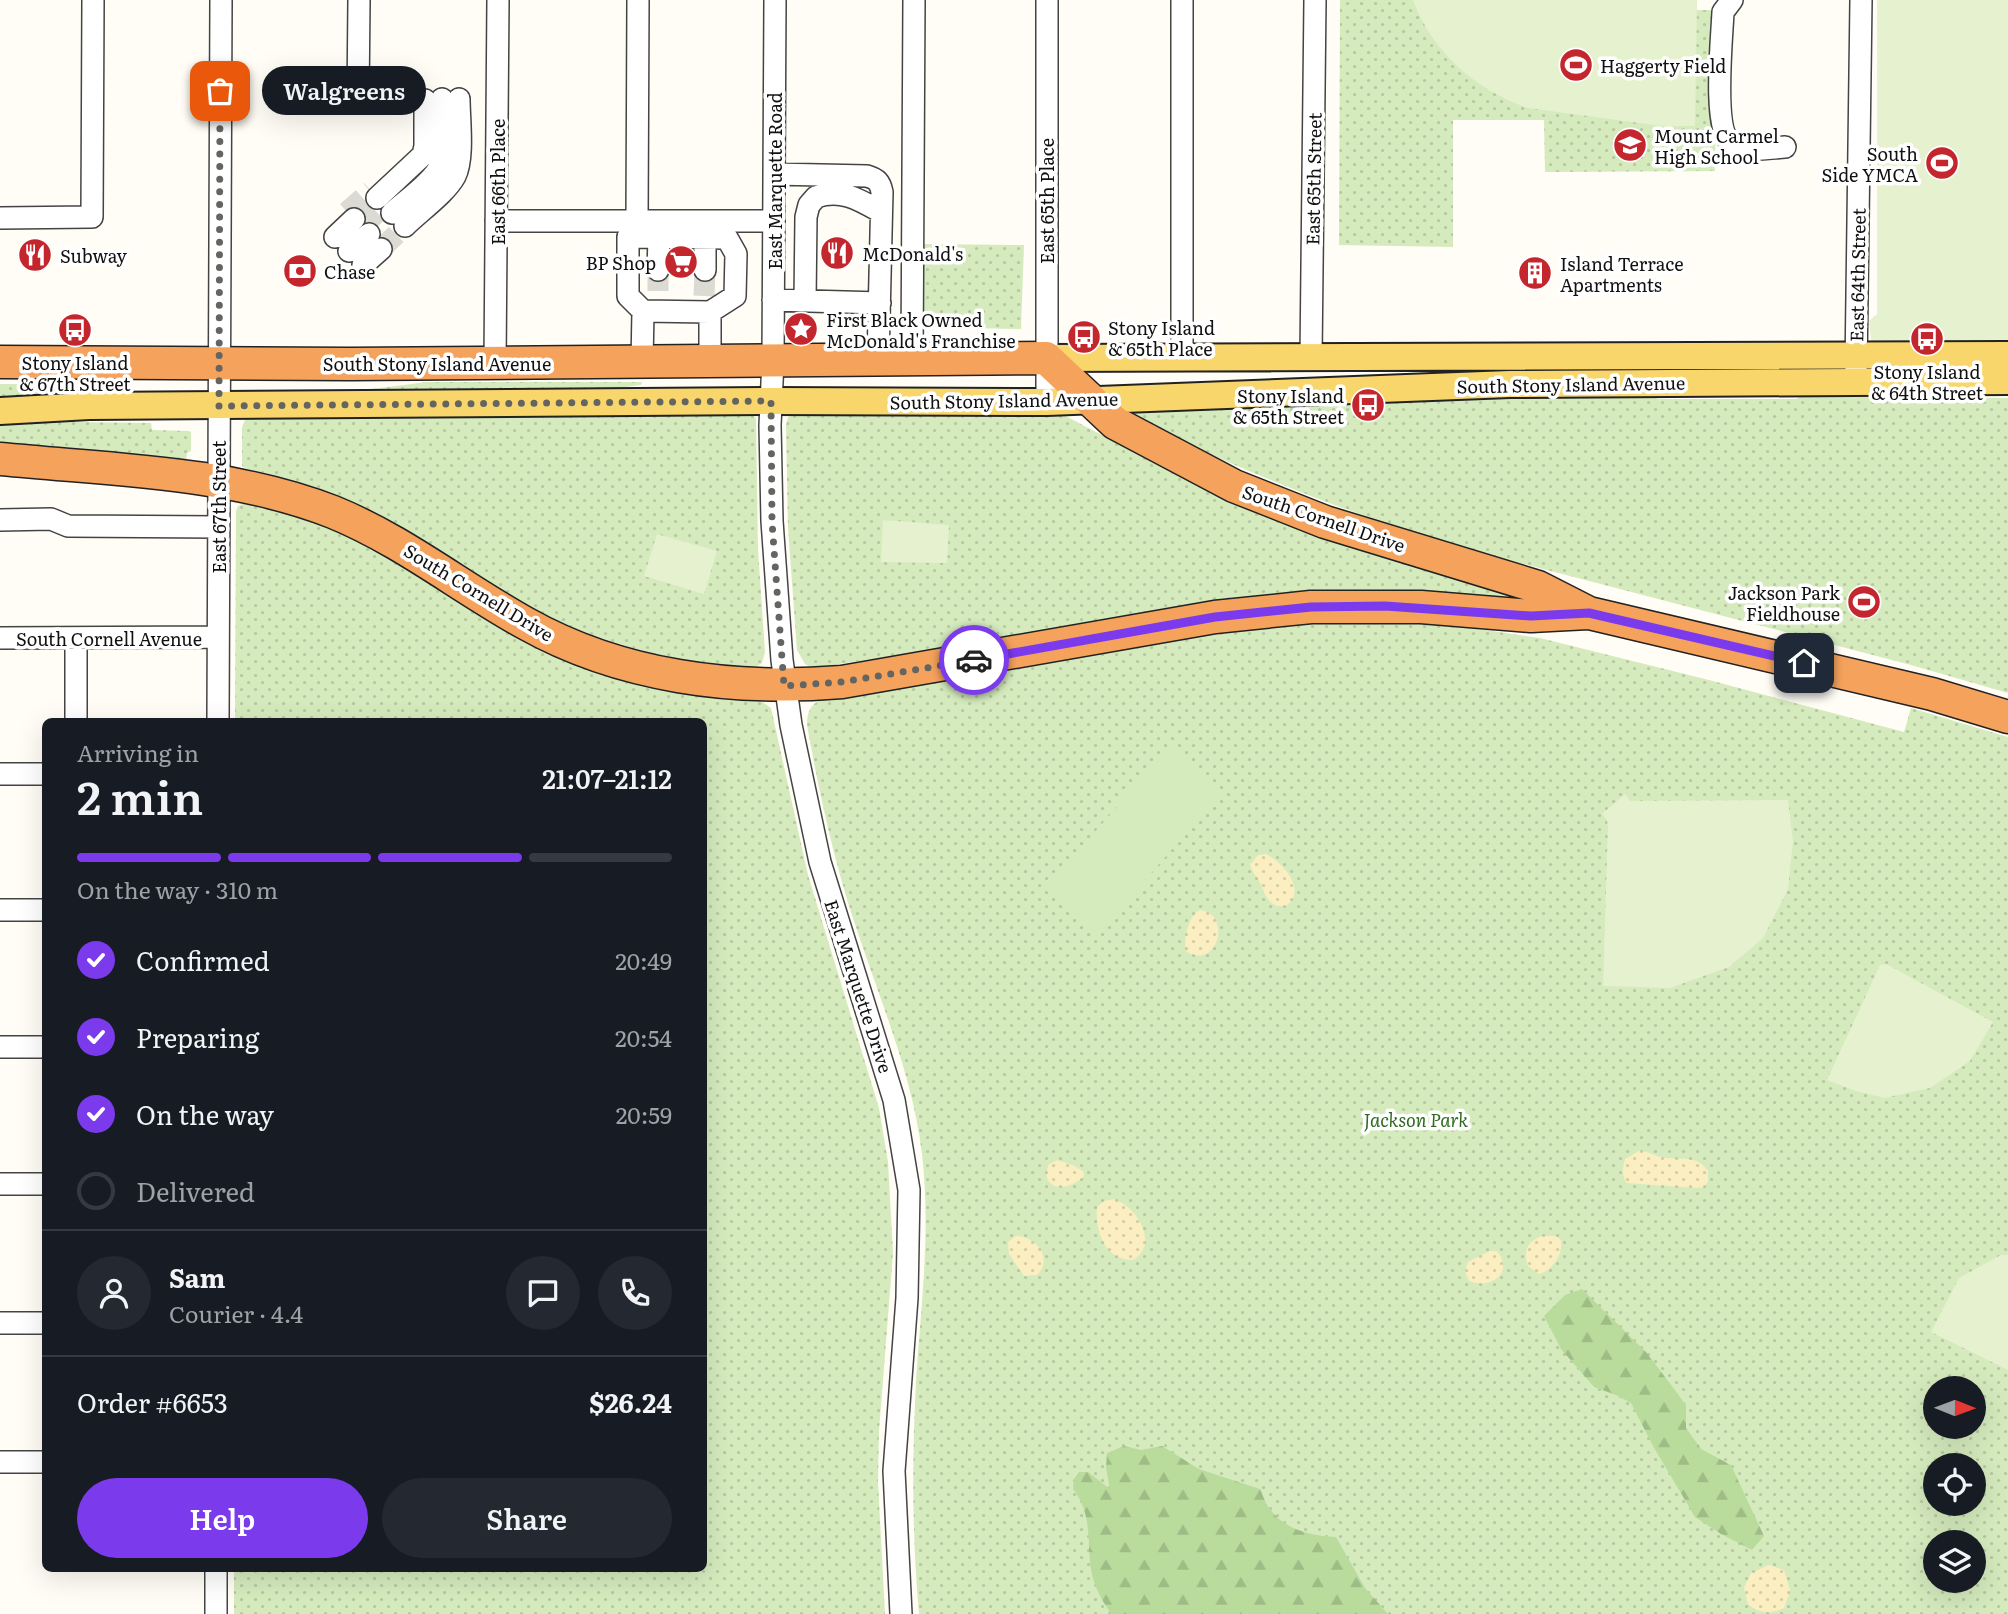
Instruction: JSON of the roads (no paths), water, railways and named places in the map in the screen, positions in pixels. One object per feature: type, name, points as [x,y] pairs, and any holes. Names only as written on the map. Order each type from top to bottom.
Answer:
[{"type":"highway","name":"South Stony Island Avenue","points":[[0,362],[495,363],[1046,358]]},
{"type":"highway","name":"South Cornell Drive","points":[[1046,358],[1115,423],[1234,486],[1325,522],[1538,587],[1589,613],[1932,694],[2008,717]]},
{"type":"highway","name":"South Cornell Drive","points":[[0,458],[218,482],[290,497],[383,535],[525,624],[608,659],[730,684],[784,686],[842,682],[1215,617],[1311,607],[1421,607],[1531,616],[1589,613]]},
{"type":"main road","name":"South Stony Island Avenue","points":[[1046,358],[2008,355]]},
{"type":"main road","name":"South Stony Island Avenue","points":[[0,411],[89,406],[771,401],[1046,402],[1510,384],[2008,381]]},
{"type":"street","points":[[0,218],[92,217],[93,0]]},
{"type":"street","name":"East 67th Street","points":[[218,718],[220,0]]},
{"type":"street","points":[[358,100],[359,0]]},
{"type":"street","name":"East 66th Place","points":[[495,363],[498,0]]},
{"type":"street","points":[[637,221],[638,0]]},
{"type":"street","name":"East Marquette Road","points":[[773,361],[775,0]]},
{"type":"street","points":[[912,359],[914,0]]},
{"type":"street","name":"East 65th Place","points":[[1046,402],[1047,0]]},
{"type":"street","points":[[1182,0],[1182,357]]},
{"type":"street","name":"East 65th Street","points":[[1311,358],[1315,0]]},
{"type":"street","points":[[1732,0],[1723,12],[1720,116],[1723,135],[1740,148],[1785,147]]},
{"type":"street","name":"East 64th Street","points":[[1856,382],[1861,0]]},
{"type":"street","points":[[438,100],[459,163],[456,174],[450,184],[388,209],[432,160],[438,100]]},
{"type":"street","points":[[774,174],[867,176],[880,184],[877,210],[880,303],[878,360]]},
{"type":"street","points":[[805,301],[806,217],[809,205],[816,197],[824,194],[849,195],[877,210]]},
{"type":"street","points":[[496,221],[774,221]]},
{"type":"street","points":[[346,247],[365,230],[346,247]]},
{"type":"street","points":[[735,296],[736,254],[727,238],[628,237],[628,296],[653,306],[706,307],[735,296],[880,303]]},
{"type":"street","points":[[658,270],[659,238]]},
{"type":"street","points":[[705,238],[705,270]]},
{"type":"street","points":[[736,254],[773,253]]},
{"type":"street","points":[[642,362],[653,306]]},
{"type":"street","points":[[706,307],[710,362]]},
{"type":"street","name":"East Marquette Drive","points":[[773,361],[772,522],[784,686],[820,862],[883,1059],[894,1100],[907,1178],[907,1298],[894,1471],[901,1614]]},
{"type":"street","points":[[0,520],[51,519],[68,526],[218,527]]},
{"type":"street","name":"South Cornell Avenue","points":[[0,638],[218,637]]},
{"type":"street","points":[[76,638],[76,718]]},
{"type":"street","points":[[0,774],[42,774]]},
{"type":"street","points":[[0,910],[42,910]]},
{"type":"street","points":[[0,1047],[42,1047]]},
{"type":"street","points":[[0,1184],[42,1184]]},
{"type":"street","points":[[0,1323],[42,1323]]},
{"type":"street","points":[[0,1462],[42,1462]]},
{"type":"street","points":[[216,1572],[216,1614]]},
{"type":"tunnel","points":[[347,212],[371,191]]},
{"type":"tunnel","points":[[362,227],[384,206]]},
{"type":"tunnel","points":[[381,249],[405,226]]},
{"type":"tunnel","points":[[658,270],[658,295]]},
{"type":"tunnel","points":[[704,296],[705,270]]},
{"type":"place","name":"Haggerty Field","points":[[1576,65]]},
{"type":"place","name":"Walgreens","points":[[220,91]]},
{"type":"place","name":"Mount Carmel High School","points":[[1630,145]]},
{"type":"place","name":"South Side YMCA","points":[[1942,163]]},
{"type":"place","name":"McDonald's","points":[[837,253]]},
{"type":"place","name":"Subway","points":[[35,255]]},
{"type":"place","name":"BP Shop","points":[[681,262]]},
{"type":"place","name":"Chase","points":[[300,271]]},
{"type":"place","name":"Island Terrace Apartments","points":[[1535,273]]},
{"type":"place","name":"First Black Owned McDonald's Franchise","points":[[801,329]]},
{"type":"place","name":"Stony Island & 67th Street","points":[[75,330]]},
{"type":"place","name":"Stony Island & 65th Place","points":[[1084,337]]},
{"type":"place","name":"Stony Island & 64th Street","points":[[1927,339]]},
{"type":"place","name":"Stony Island & 65th Street","points":[[1368,405]]},
{"type":"place","name":"Jackson Park Fieldhouse","points":[[1864,602]]},
{"type":"park label","name":"Jackson Park","points":[[1416,1119]]}]
